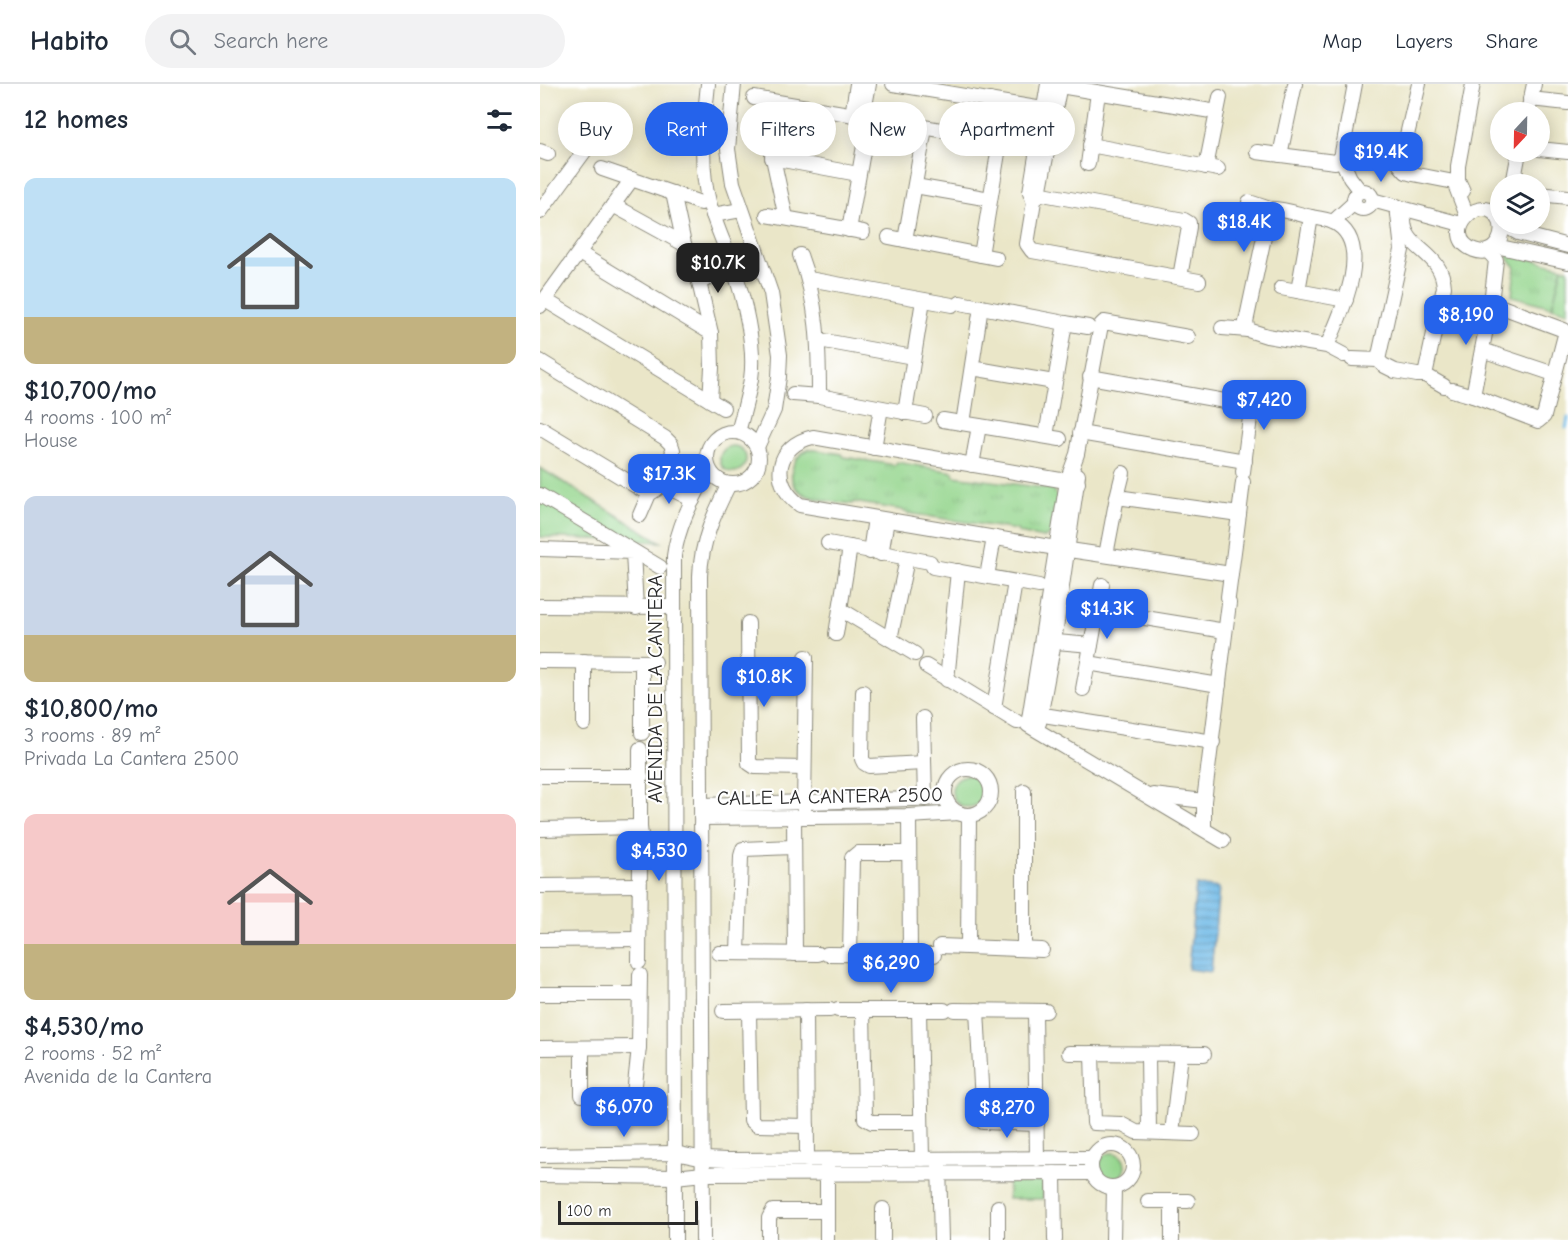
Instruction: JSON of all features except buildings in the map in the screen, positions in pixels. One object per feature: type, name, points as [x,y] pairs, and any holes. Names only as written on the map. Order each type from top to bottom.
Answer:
[{"type":"street","points":[[708,84],[704,121],[707,191],[713,215],[734,268],[747,311],[752,377],[738,432]]},
{"type":"street","points":[[734,84],[728,148],[735,191],[771,293],[780,355],[779,377],[774,410],[758,450],[757,469],[752,477],[745,482],[729,484],[717,479],[709,469],[707,453],[715,439],[722,434],[738,432],[746,435],[758,450],[783,458]]},
{"type":"street","points":[[857,84],[859,102]]},
{"type":"street","points":[[865,102],[869,84]]},
{"type":"street","points":[[893,84],[1002,102]]},
{"type":"street","points":[[1280,155],[1295,84]]},
{"type":"street","points":[[1355,84],[1341,158],[1357,201],[1368,208],[1372,200],[1467,217],[1482,209],[1490,213]]},
{"type":"street","points":[[1419,84],[1400,165],[1406,172],[1456,181]]},
{"type":"street","points":[[1473,84],[1456,181],[1467,217],[1461,233],[1464,242],[1479,252],[1492,248],[1568,262]]},
{"type":"street","points":[[1530,102],[1534,84]]},
{"type":"street","points":[[1051,102],[1056,87],[1098,97],[1217,112]]},
{"type":"street","points":[[1088,164],[1098,97]]},
{"type":"street","points":[[1090,145],[1212,168],[1220,97]]},
{"type":"street","points":[[754,98],[848,115]]},
{"type":"street","points":[[772,101],[769,132],[772,158],[786,218]]},
{"type":"street","points":[[1550,104],[1568,103]]},
{"type":"street","points":[[1550,150],[1568,152]]},
{"type":"street","points":[[1257,152],[1335,162],[1341,158]]},
{"type":"street","points":[[540,212],[581,156]]},
{"type":"street","points":[[767,215],[856,231],[859,156]]},
{"type":"street","points":[[904,240],[920,156]]},
{"type":"street","points":[[981,255],[997,156]]},
{"type":"street","points":[[1041,156],[1028,248],[1032,251],[1199,281]]},
{"type":"street","points":[[772,158],[858,174]]},
{"type":"street","points":[[602,169],[701,203]]},
{"type":"street","points":[[632,179],[542,303],[723,408]]},
{"type":"street","points":[[915,186],[990,199]]},
{"type":"street","points":[[673,193],[684,244],[699,282],[711,333],[710,400]]},
{"type":"street","points":[[1550,195],[1568,197]]},
{"type":"street","points":[[1034,196],[1184,220],[1189,223],[1180,277]]},
{"type":"street","points":[[1336,224],[1357,201]]},
{"type":"street","points":[[1249,202],[1336,224],[1348,237],[1354,249],[1346,300],[1327,346]]},
{"type":"street","points":[[613,205],[684,244]]},
{"type":"street","points":[[1378,360],[1407,247],[1401,206]]},
{"type":"street","points":[[1248,330],[1246,322],[1270,209]]},
{"type":"street","points":[[713,215],[741,210]]},
{"type":"street","points":[[1298,291],[1311,217]]},
{"type":"street","points":[[1492,248],[1502,234]]},
{"type":"street","points":[[1522,234],[1568,246]]},
{"type":"street","points":[[889,237],[996,258]]},
{"type":"street","points":[[1407,247],[1429,254],[1442,271],[1444,279],[1425,375]]},
{"type":"street","points":[[1473,396],[1491,303],[1496,260],[1492,248]]},
{"type":"street","points":[[579,253],[711,333]]},
{"type":"street","points":[[800,255],[809,279],[819,340],[819,396]]},
{"type":"street","points":[[699,282],[734,268]]},
{"type":"street","points":[[809,279],[1088,327]]},
{"type":"street","points":[[1281,288],[1346,300]]},
{"type":"street","points":[[905,413],[923,300]]},
{"type":"street","points":[[1222,327],[1327,346],[1348,357],[1378,360],[1395,371],[1425,375],[1448,388],[1540,420],[1544,416],[1565,335],[1562,328],[1491,303]]},
{"type":"street","points":[[963,423],[981,307]]},
{"type":"street","points":[[1188,337],[1104,322],[1099,329],[1035,714],[1038,731],[1223,841]]},
{"type":"street","points":[[943,420],[1053,437],[1054,382],[1065,323]]},
{"type":"street","points":[[819,340],[913,357]]},
{"type":"street","points":[[1482,350],[1554,374]]},
{"type":"street","points":[[540,361],[665,438],[671,444],[673,450],[663,477],[655,491],[649,494],[640,515]]},
{"type":"street","points":[[972,368],[1054,382]]},
{"type":"street","points":[[1090,377],[1247,405],[1251,410],[1213,742],[1204,801],[1204,829]]},
{"type":"street","points":[[793,394],[819,396],[925,416]]},
{"type":"street","points":[[874,448],[881,408]]},
{"type":"street","points":[[972,465],[979,426]]},
{"type":"street","points":[[540,428],[649,494]]},
{"type":"street","points":[[1080,433],[1244,472]]},
{"type":"street","points":[[1073,482],[813,437],[789,449],[783,458],[780,474],[788,496],[800,505],[1061,549],[1232,574]]},
{"type":"street","name":"AVENIDA DE LA CANTERA","points":[[675,1240],[674,588],[676,543],[684,517],[709,469]]},
{"type":"street","points":[[757,469],[780,474]]},
{"type":"street","points":[[1106,555],[1123,472]]},
{"type":"street","points":[[663,477],[695,494]]},
{"type":"street","points":[[703,1240],[700,588],[702,556],[708,530],[729,484]]},
{"type":"street","points":[[540,495],[660,567]]},
{"type":"street","points":[[1118,497],[1239,514]]},
{"type":"street","points":[[876,553],[881,519]]},
{"type":"street","points":[[984,576],[990,537]]},
{"type":"street","points":[[828,543],[1039,586]]},
{"type":"street","points":[[836,634],[850,548]]},
{"type":"street","points":[[540,549],[633,552]]},
{"type":"street","points":[[633,552],[636,608]]},
{"type":"street","points":[[891,639],[907,559]]},
{"type":"street","points":[[947,680],[958,571]]},
{"type":"street","points":[[994,708],[1015,582]]},
{"type":"street","points":[[1083,689],[1102,585]]},
{"type":"street","points":[[674,588],[700,588]]},
{"type":"street","points":[[540,606],[674,607]]},
{"type":"street","points":[[840,609],[915,654]]},
{"type":"street","points":[[1096,610],[1225,631]]},
{"type":"street","points":[[748,623],[749,763],[755,767],[804,768]]},
{"type":"street","points":[[1048,641],[1090,645]]},
{"type":"street","points":[[795,954],[793,847],[801,812],[806,657]]},
{"type":"street","points":[[540,661],[649,662],[642,733]]},
{"type":"street","points":[[584,661],[584,724]]},
{"type":"street","points":[[1088,663],[1219,685]]},
{"type":"street","points":[[926,666],[1017,722]]},
{"type":"street","points":[[863,692],[862,759],[864,764],[869,766],[923,763]]},
{"type":"street","points":[[1035,714],[1213,742]]},
{"type":"street","points":[[923,718],[925,799]]},
{"type":"street","points":[[640,749],[642,844]]},
{"type":"street","points":[[964,770],[980,772],[990,783],[990,799],[981,811],[964,814],[954,810],[946,798],[947,783],[951,777],[964,770]]},
{"type":"street","points":[[540,776],[641,776]]},
{"type":"street","points":[[1024,791],[1024,949]]},
{"type":"street","points":[[1147,794],[1204,801]]},
{"type":"street","name":"CALLE LA CANTERA 2500","points":[[801,812],[946,798]]},
{"type":"street","name":"CALLE LA CANTERA 2500","points":[[702,812],[801,812],[909,816],[964,814]]},
{"type":"street","points":[[964,814],[968,947]]},
{"type":"street","points":[[909,816],[910,955]]},
{"type":"street","points":[[540,829],[640,827]]},
{"type":"street","points":[[738,953],[743,849],[793,847]]},
{"type":"street","points":[[850,954],[852,858],[858,853],[909,853]]},
{"type":"street","points":[[634,1094],[639,1047],[639,862]]},
{"type":"street","points":[[540,886],[639,885]]},
{"type":"street","points":[[540,940],[639,939]]},
{"type":"street","points":[[719,953],[910,955],[968,947],[1042,950]]},
{"type":"street","points":[[540,994],[639,994]]},
{"type":"street","points":[[806,1010],[807,1160]]},
{"type":"street","points":[[862,1010],[866,1118],[872,1122],[921,1122]]},
{"type":"street","points":[[919,1010],[922,1159]]},
{"type":"street","points":[[977,1010],[983,1122],[1036,1124]]},
{"type":"street","points":[[723,1011],[1041,1011],[1036,1124],[1037,1159]]},
{"type":"street","points":[[749,1011],[751,1120],[757,1125],[807,1126]]},
{"type":"street","points":[[540,1048],[639,1047]]},
{"type":"street","points":[[582,1048],[582,1095]]},
{"type":"street","points":[[1069,1053],[1204,1054]]},
{"type":"street","points":[[1092,1053],[1094,1123],[1122,1124],[1143,1132],[1192,1134]]},
{"type":"street","points":[[1125,1149],[1143,1132],[1148,1054]]},
{"type":"street","points":[[1172,1133],[1181,1054]]},
{"type":"street","points":[[1115,1145],[1125,1149],[1131,1157],[1133,1170],[1126,1182],[1114,1187],[1100,1184],[1092,1166],[1101,1148],[1115,1145]]},
{"type":"street","points":[[540,1155],[675,1154],[704,1159],[807,1160],[827,1167],[939,1166],[1037,1159],[1092,1166]]},
{"type":"street","points":[[540,1175],[675,1177],[922,1159],[939,1166],[1054,1173],[1092,1166]]},
{"type":"street","points":[[939,1166],[940,1240]]},
{"type":"street","points":[[827,1167],[827,1240]]},
{"type":"street","points":[[1054,1173],[1055,1240]]},
{"type":"street","points":[[1113,1240],[1114,1187]]},
{"type":"street","points":[[1148,1201],[1188,1201]]},
{"type":"street","points":[[1172,1201],[1172,1240]]},
{"type":"street","points":[[998,1207],[998,1240]]},
{"type":"street","points":[[883,1209],[883,1240]]},
{"type":"street","points":[[769,1240],[769,1218],[773,1211],[827,1211]]},
{"type":"green space","points":[[1508,253],[1562,267],[1552,307],[1512,296],[1515,266],[1507,257]]},
{"type":"green space","points":[[1562,267],[1568,269],[1568,312],[1552,307]]},
{"type":"green space","points":[[733,446],[742,450],[746,459],[742,468],[733,472],[724,468],[720,459],[724,450]]},
{"type":"green space","points":[[809,449],[842,454],[844,457],[895,465],[897,462],[953,472],[954,476],[1053,489],[1058,498],[1050,535],[1043,538],[1019,533],[1017,530],[907,513],[902,510],[813,498],[796,488],[792,481],[795,461]]},
{"type":"green space","points":[[540,468],[661,542],[540,537]]},
{"type":"green space","points":[[968,775],[979,780],[984,791],[979,802],[968,807],[957,802],[952,791],[957,780]]},
{"type":"green space","points":[[1112,1153],[1121,1157],[1125,1166],[1121,1175],[1112,1179],[1103,1175],[1099,1166],[1103,1157]]},
{"type":"green space","points":[[1008,1181],[1043,1182],[1043,1199],[1008,1199]]},
{"type":"water","points":[[1196,885],[1219,888],[1211,972],[1188,969]]},
{"type":"waterway","points":[[1566,428],[1568,418]]}]
